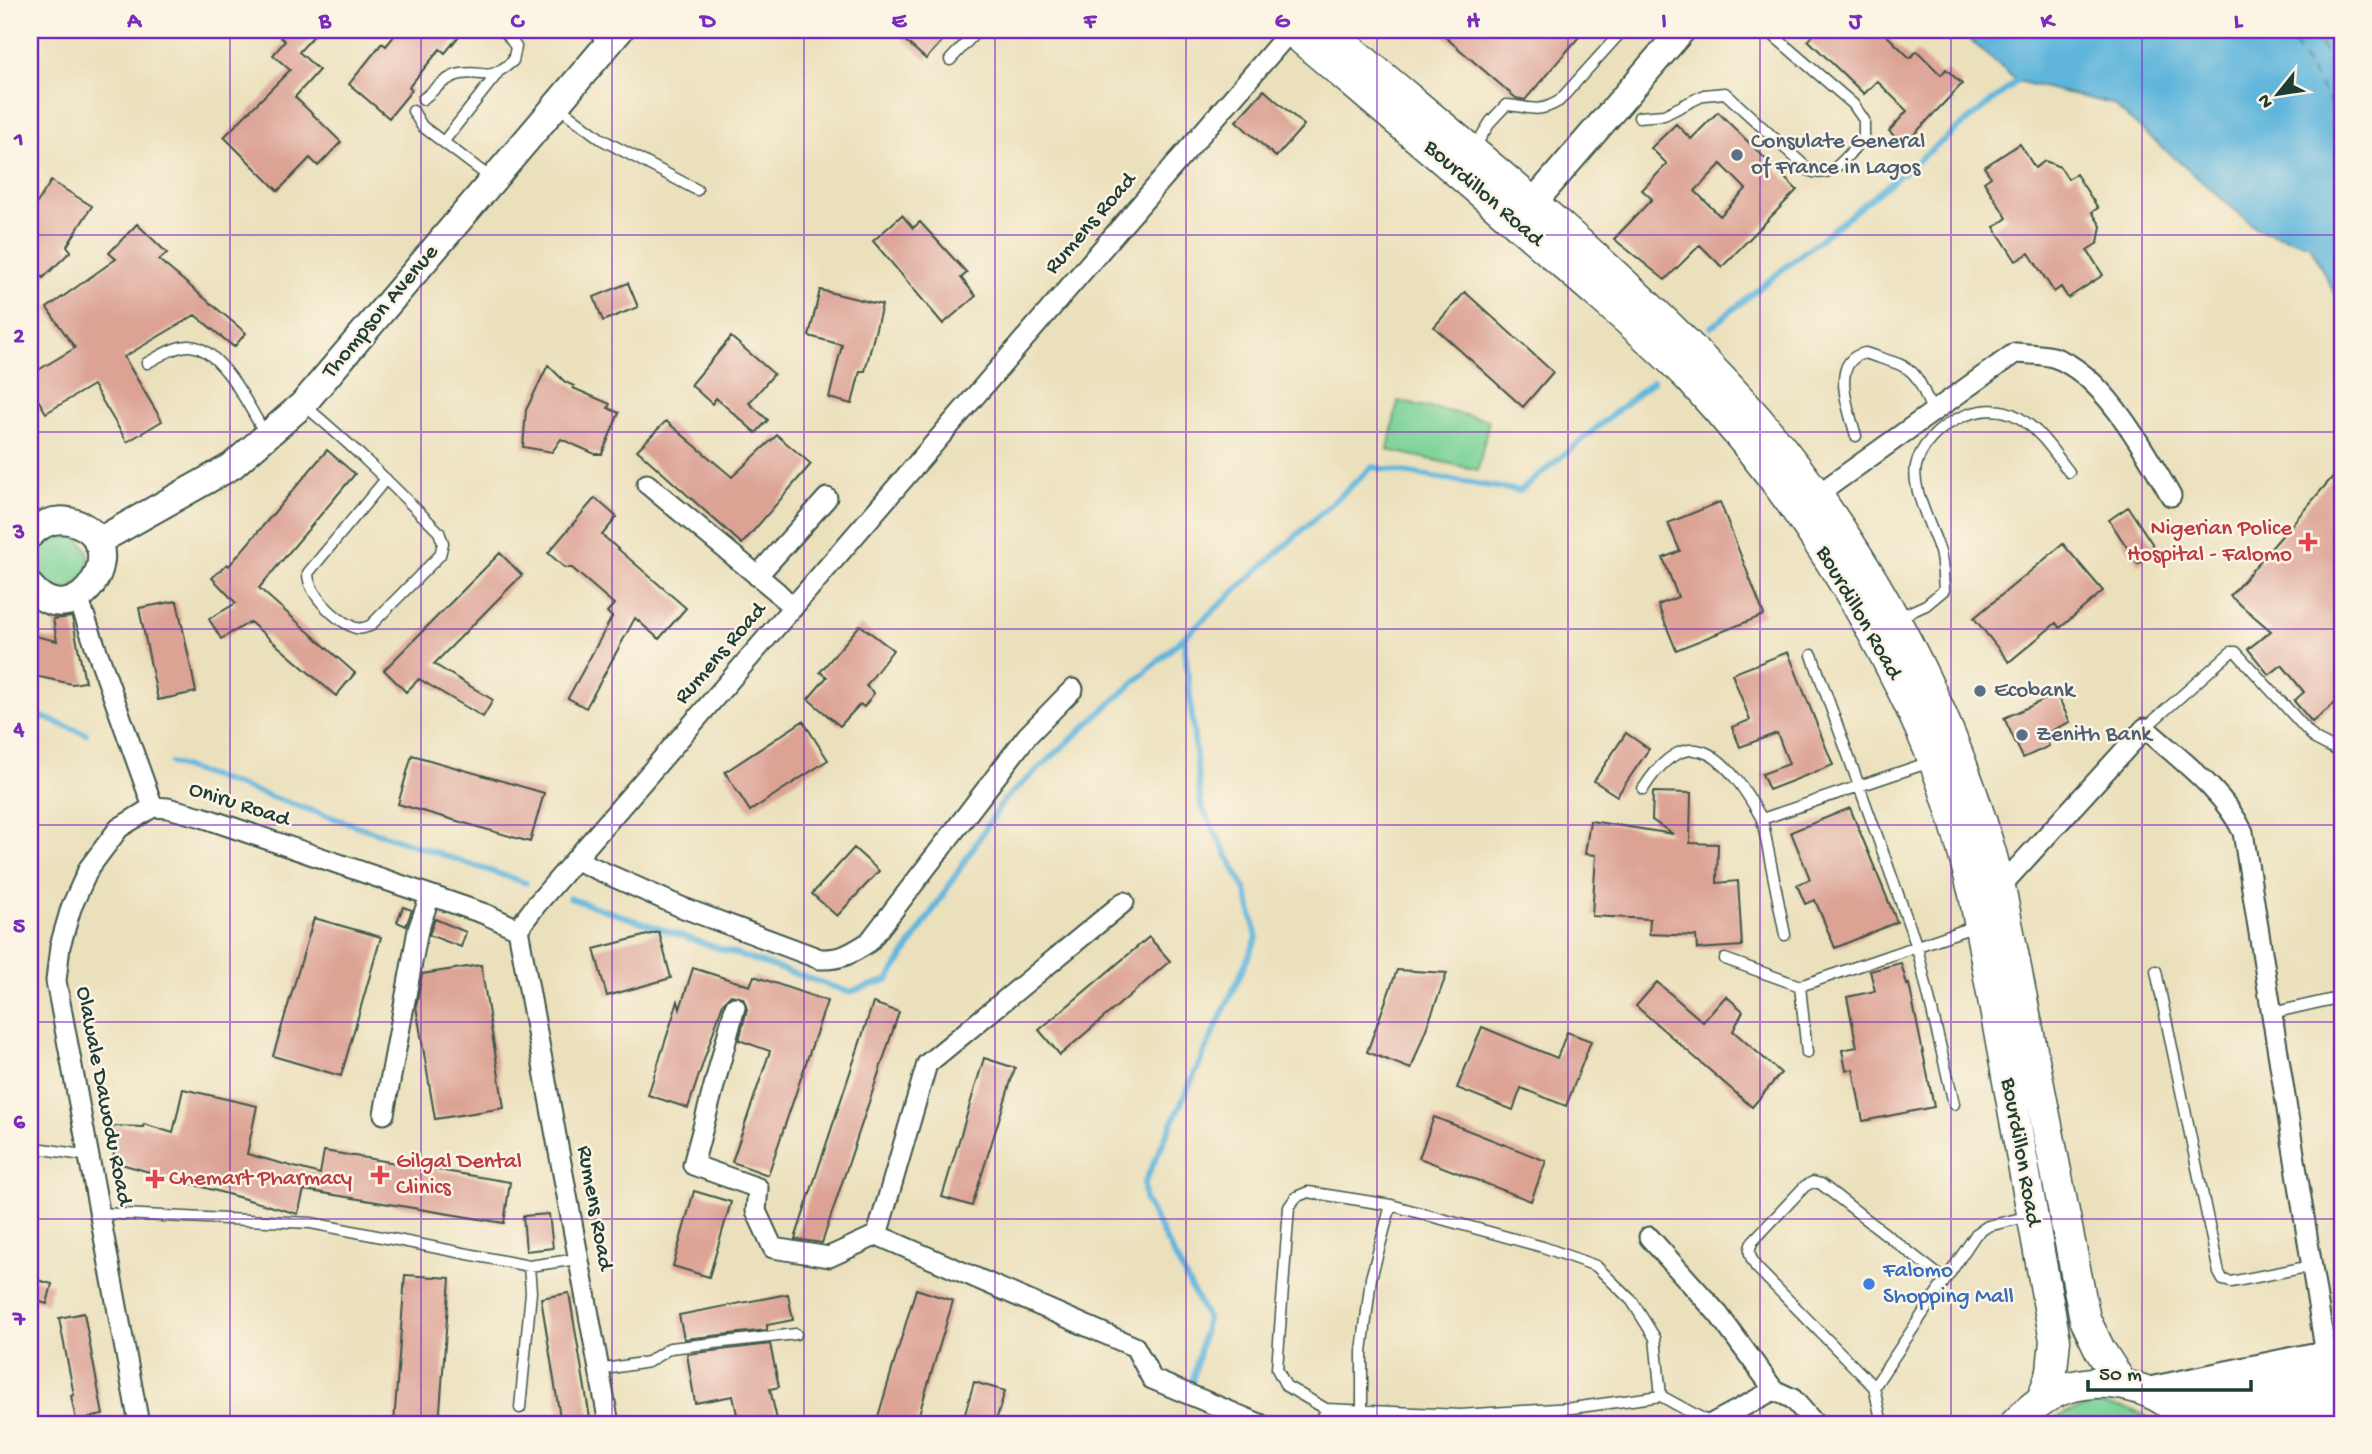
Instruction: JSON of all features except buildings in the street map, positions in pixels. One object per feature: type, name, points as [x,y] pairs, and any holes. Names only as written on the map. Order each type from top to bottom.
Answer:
[{"type":"main road","name":"Bourdillon Road","points":[[1291,30],[1526,214],[1706,363],[1770,434],[1816,495],[1868,574],[1955,744],[1987,835],[1987,891],[1980,925],[2055,1340],[2052,1371],[2042,1400]]},
{"type":"main road","name":"Bourdillon Road","points":[[1327,30],[1472,152],[1526,214],[1689,378],[1751,448],[1807,525],[1860,610],[1902,689],[1934,761],[1960,840],[1987,891],[2085,1320],[2100,1350],[2141,1391],[2189,1424]]},
{"type":"main road","points":[[2015,1424],[2042,1400],[2067,1388],[2094,1383],[2141,1391],[2276,1382],[2337,1356]]},
{"type":"main road","points":[[2194,1424],[2342,1399]]},
{"type":"street","name":"Rumens Road","points":[[609,1424],[518,929],[1291,30]]},
{"type":"street","points":[[1526,214],[1682,30]]},
{"type":"street","name":"Thompson Avenue","points":[[97,542],[232,466],[303,404],[556,104],[606,35]]},
{"type":"street","points":[[1816,495],[2015,353],[2052,357],[2083,374],[2118,413],[2171,496]]},
{"type":"street","points":[[647,484],[793,608]]},
{"type":"street","points":[[757,576],[827,498]]},
{"type":"street","points":[[30,586],[43,597],[54,601],[78,598],[91,588],[99,574],[101,558],[97,542],[82,527],[62,520],[32,526]]},
{"type":"street","name":"Oniru Road","points":[[78,598],[153,807],[202,817],[430,895],[518,929]]},
{"type":"street","points":[[576,860],[694,912],[820,959],[836,960],[852,954],[869,942],[1027,736],[1073,689]]},
{"type":"street","points":[[1987,891],[2145,728],[2223,799],[2243,832],[2312,1266],[2337,1356],[2141,1391]]},
{"type":"street","name":"Olawale Dawodu Road","points":[[139,1424],[56,981],[60,946],[71,908],[89,868],[119,828],[153,807]]},
{"type":"street","points":[[384,1114],[418,930],[430,895]]},
{"type":"street","points":[[877,1235],[927,1064],[1124,902]]},
{"type":"street","points":[[735,1007],[693,1165],[758,1188],[756,1211],[773,1248],[828,1257],[877,1235],[1135,1347],[1152,1379],[1260,1424]]},
{"type":"street","points":[[1649,1237],[1719,1315],[1774,1390],[1793,1399],[1815,1424]]},
{"type":"street","points":[[1712,1424],[1774,1390]]},
{"type":"lane","points":[[444,141],[497,74],[513,61],[516,47],[505,30]]},
{"type":"lane","points":[[950,60],[978,30]]},
{"type":"lane","points":[[1472,152],[1491,121],[1506,105],[1537,110],[1548,108],[1559,101],[1623,30]]},
{"type":"lane","points":[[1639,117],[1664,115],[1704,94],[1725,93],[1810,171],[1820,175],[1831,172],[1864,137],[1864,120],[1853,104],[1768,30]]},
{"type":"lane","points":[[423,99],[460,74],[497,74]]},
{"type":"lane","points":[[556,104],[601,139],[697,190]]},
{"type":"lane","points":[[413,111],[422,126],[492,179]]},
{"type":"lane","points":[[147,363],[174,349],[190,346],[208,352],[222,367],[267,437]]},
{"type":"lane","points":[[1856,436],[1844,386],[1848,365],[1858,355],[1865,353],[1909,368],[1920,382],[1932,411]]},
{"type":"lane","points":[[303,404],[343,437],[386,479],[439,532],[443,543],[440,555],[370,626],[361,629],[336,615],[318,597],[311,588],[308,573],[386,479]]},
{"type":"lane","points":[[1893,620],[1926,605],[1944,590],[1941,555],[1918,490],[1916,467],[1926,444],[1952,421],[1982,410],[2016,415],[2036,431],[2069,472]]},
{"type":"lane","points":[[2145,728],[2231,652],[2236,652],[2315,739],[2342,753]]},
{"type":"lane","points":[[1812,655],[1917,947],[1954,1104]]},
{"type":"lane","points":[[1643,789],[1656,768],[1676,752],[1697,749],[1719,760],[1744,787],[1762,818],[1785,935]]},
{"type":"lane","points":[[1762,818],[1934,761]]},
{"type":"lane","points":[[1726,959],[1800,986],[1980,925]]},
{"type":"lane","points":[[2156,971],[2219,1273],[2223,1280],[2231,1282],[2312,1266]]},
{"type":"lane","points":[[1800,986],[1807,1053]]},
{"type":"lane","points":[[2272,1013],[2342,997]]},
{"type":"lane","points":[[30,1147],[89,1156]]},
{"type":"lane","points":[[1882,1424],[1874,1387],[1756,1267],[1750,1258],[1749,1248],[1805,1186],[1813,1182],[1821,1184],[1945,1280]]},
{"type":"lane","points":[[1661,1396],[1655,1338],[1632,1301],[1596,1266],[1543,1247],[1391,1205],[1308,1192],[1296,1197],[1289,1207],[1277,1368],[1286,1386],[1326,1409],[1460,1415],[1572,1408],[1661,1396],[1712,1424]]},
{"type":"lane","points":[[1362,1410],[1362,1352],[1371,1278],[1391,1205]]},
{"type":"lane","points":[[100,1213],[311,1223],[529,1266],[578,1259]]},
{"type":"lane","points":[[1874,1387],[1976,1234],[1988,1226],[2032,1215]]},
{"type":"lane","points":[[520,1408],[531,1292],[529,1266]]},
{"type":"lane","points":[[599,1370],[648,1362],[670,1348],[796,1335]]},
{"type":"lane","points":[[1320,1424],[1326,1409]]},
{"type":"green space","points":[[1398,401],[1489,420],[1478,470],[1388,450]]},
{"type":"green space","points":[[56,533],[66,533],[81,541],[87,550],[87,572],[81,581],[66,589],[56,589],[38,577],[33,566],[33,556],[45,538]]},
{"type":"green space","points":[[2094,1405],[2135,1411],[2157,1424],[2048,1424],[2066,1413]]},
{"type":"water","points":[[1959,30],[2342,30],[2342,309],[2310,245],[2257,229],[2112,104],[2017,81]]},
{"type":"waterway","points":[[1711,327],[2017,81]]},
{"type":"waterway","points":[[569,898],[849,992],[888,980],[1004,800],[1372,467],[1520,491],[1653,381]]},
{"type":"waterway","points":[[1184,638],[1201,805],[1246,891],[1257,938],[1144,1184],[1145,1200],[1207,1318],[1190,1392]]},
{"type":"waterway","points":[[30,712],[86,734]]},
{"type":"waterway","points":[[171,763],[526,883]]},
{"type":"ferry route","points":[[2286,30],[2342,123]]},
{"type":"ferry route","points":[[2312,30],[2342,80]]},
{"type":"ferry route","points":[[2330,30],[2342,50]]},
{"type":"place","name":"Consulate General of France in Lagos","points":[[1737,155]]},
{"type":"place","name":"Nigerian Police Hospital - Falomo","points":[[2308,542]]},
{"type":"place","name":"Ecobank","points":[[1980,691]]},
{"type":"place","name":"Zenith Bank","points":[[2022,735]]},
{"type":"place","name":"Gilgal Dental Clinics","points":[[380,1175]]},
{"type":"place","name":"Chemart Pharmacy","points":[[155,1179]]},
{"type":"place","name":"Falomo Shopping Mall","points":[[1869,1284]]}]
